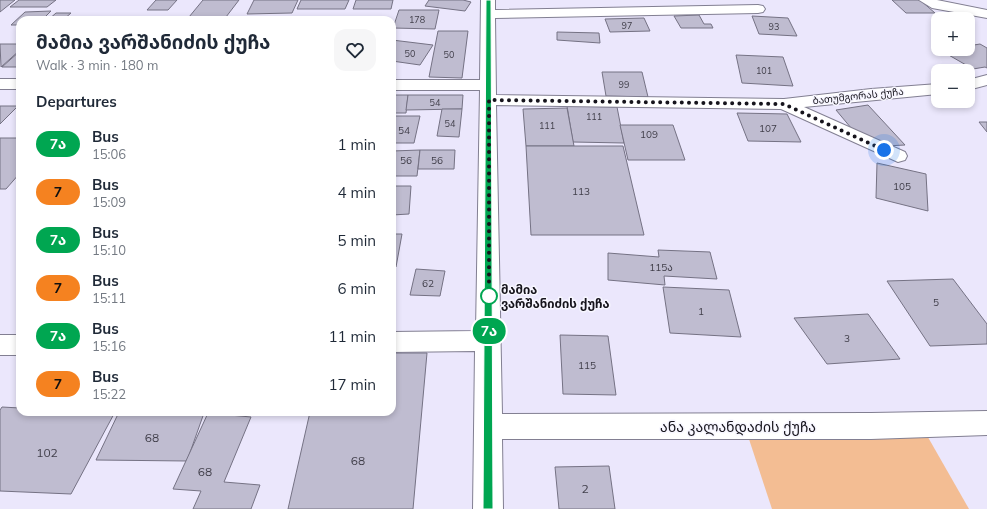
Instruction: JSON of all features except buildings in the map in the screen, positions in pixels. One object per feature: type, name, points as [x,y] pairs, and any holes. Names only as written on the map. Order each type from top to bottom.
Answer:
[{"type":"street","points":[[600,13],[631,0]]},
{"type":"street","points":[[926,0],[937,5],[987,14]]},
{"type":"street","points":[[488,509],[489,7],[600,13],[758,9]]},
{"type":"street","points":[[975,83],[987,80]]},
{"type":"street","points":[[0,84],[16,84]]},
{"type":"street","name":"ბათუმგორას ქუჩა","points":[[396,85],[489,93],[784,104],[871,94],[931,90]]},
{"type":"street","points":[[784,104],[898,156]]},
{"type":"street","points":[[396,342],[489,341]]},
{"type":"street","points":[[0,345],[16,345]]},
{"type":"street","name":"ანა კალანდაძის ქუჩა","points":[[488,427],[863,426],[987,423]]},
{"type":"shaded area","points":[[921,425],[969,509],[772,509],[745,427]]},
{"type":"bus line","name":"7ა","points":[[488,0],[488,509]]},
{"type":"place","name":"მამია ვარშანიძის ქუჩა","points":[[489,296]]},
{"type":"route","points":[[489,296],[489,100],[784,104],[884,150]]}]
